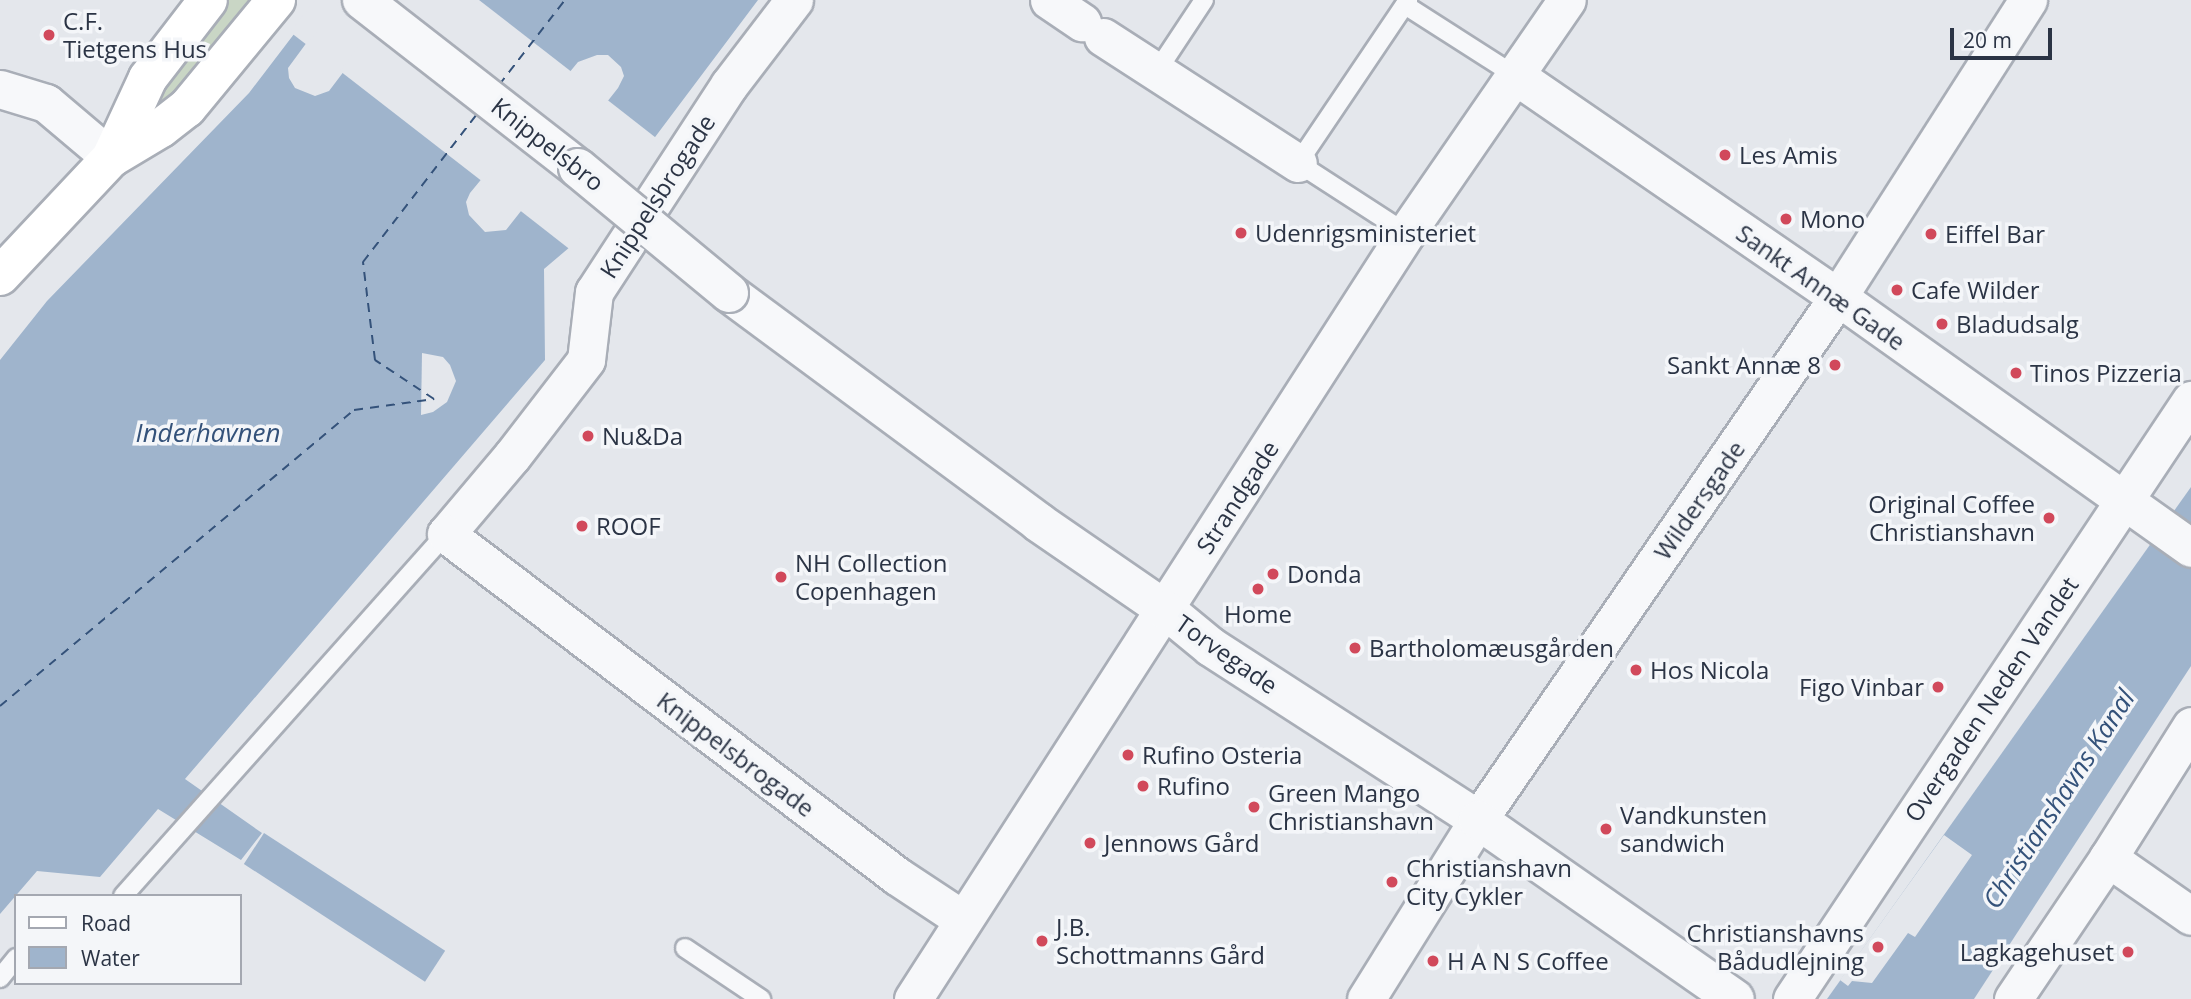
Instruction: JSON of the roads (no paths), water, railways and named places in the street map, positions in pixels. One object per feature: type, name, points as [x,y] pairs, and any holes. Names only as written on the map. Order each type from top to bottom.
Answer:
[{"type":"main road","points":[[111,158],[148,78],[208,0]]},
{"type":"main road","points":[[0,276],[111,158],[161,128],[187,108],[276,0]]},
{"type":"street","name":"Knippelsbro","points":[[362,0],[608,192],[729,293]]},
{"type":"street","name":"Knippelsbrogade","points":[[794,0],[729,85],[594,292],[586,360],[512,456],[446,534],[886,867],[962,919]]},
{"type":"street","points":[[1049,0],[1298,163]]},
{"type":"street","name":"Strandgade","points":[[913,999],[962,919],[1166,610],[1406,233],[1567,0]]},
{"type":"street","name":"Wildersgade","points":[[1366,999],[1478,820],[1838,297],[2028,0]]},
{"type":"street","name":"Sankt Annæ Gade","points":[[1516,76],[1838,297],[2191,548]]},
{"type":"street","points":[[0,89],[46,103],[111,158]]},
{"type":"street","name":"Torvegade","points":[[729,293],[1038,522],[1166,610],[1211,647],[1478,820],[1735,999]]},
{"type":"street","name":"Overgaden Neden Vandet","points":[[1792,999],[2191,400]]},
{"type":"street","points":[[2013,999],[2108,858],[2191,726]]},
{"type":"street","points":[[2108,858],[2191,916]]},
{"type":"lane","points":[[1157,71],[1204,0]]},
{"type":"lane","points":[[1406,233],[1298,163],[1407,3],[1516,76]]},
{"type":"lane","name":"Knippelsbrogade","points":[[125,894],[446,534]]},
{"type":"lane","points":[[685,948],[761,999]]},
{"type":"lane","points":[[0,978],[14,960]]},
{"type":"water","name":"Inderhavnen","points":[[320,0],[338,0],[288,68],[289,78],[295,88],[315,96],[329,91],[398,0],[758,0],[577,241],[544,269],[545,360],[185,779],[262,833],[241,860],[158,809],[100,877],[37,871],[17,894],[14,894],[14,898],[0,914],[0,360],[47,301],[249,93]],"holes":[[[597,55],[608,55],[621,67],[624,76],[618,88],[506,230],[485,232],[469,215],[466,202],[470,193],[578,62]]]},
{"type":"water","name":"Christianshavns Kanal","points":[[2191,487],[2191,666],[1974,999],[1827,999]]},
{"type":"water","points":[[264,833],[445,951],[425,982],[244,864]]},
{"type":"place","name":"C.F. Tietgens Hus","points":[[49,35]]},
{"type":"place","name":"Les Amis","points":[[1725,155]]},
{"type":"place","name":"Mono","points":[[1786,219]]},
{"type":"place","name":"Udenrigsministeriet","points":[[1241,233]]},
{"type":"place","name":"Eiffel Bar","points":[[1931,234]]},
{"type":"place","name":"Cafe Wilder","points":[[1897,290]]},
{"type":"place","name":"Bladudsalg","points":[[1942,324]]},
{"type":"place","name":"Sankt Annæ 8","points":[[1835,365]]},
{"type":"place","name":"Tinos Pizzeria","points":[[2016,373]]},
{"type":"place","name":"Nu&Da","points":[[588,436]]},
{"type":"place","name":"Original Coffee Christianshavn","points":[[2049,518]]},
{"type":"place","name":"ROOF","points":[[582,526]]},
{"type":"place","name":"Donda","points":[[1273,574]]},
{"type":"place","name":"NH Collection Copenhagen","points":[[781,577]]},
{"type":"place","name":"Home","points":[[1258,589]]},
{"type":"place","name":"Bartholomæusgården","points":[[1355,648]]},
{"type":"place","name":"Hos Nicola","points":[[1636,670]]},
{"type":"place","name":"Figo Vinbar","points":[[1938,687]]},
{"type":"place","name":"Rufino Osteria","points":[[1128,755]]},
{"type":"place","name":"Rufino","points":[[1143,786]]},
{"type":"place","name":"Green Mango Christianshavn","points":[[1254,807]]},
{"type":"place","name":"Vandkunsten sandwich","points":[[1606,829]]},
{"type":"place","name":"Jennows Gård","points":[[1090,843]]},
{"type":"place","name":"Christianshavn City Cykler","points":[[1392,882]]},
{"type":"place","name":"J.B. Schottmanns Gård","points":[[1042,941]]},
{"type":"place","name":"Christianshavns Bådudlejning","points":[[1878,947]]},
{"type":"place","name":"Lagkagehuset","points":[[2128,952]]},
{"type":"place","name":"H A N S Coffee","points":[[1433,961]]}]
